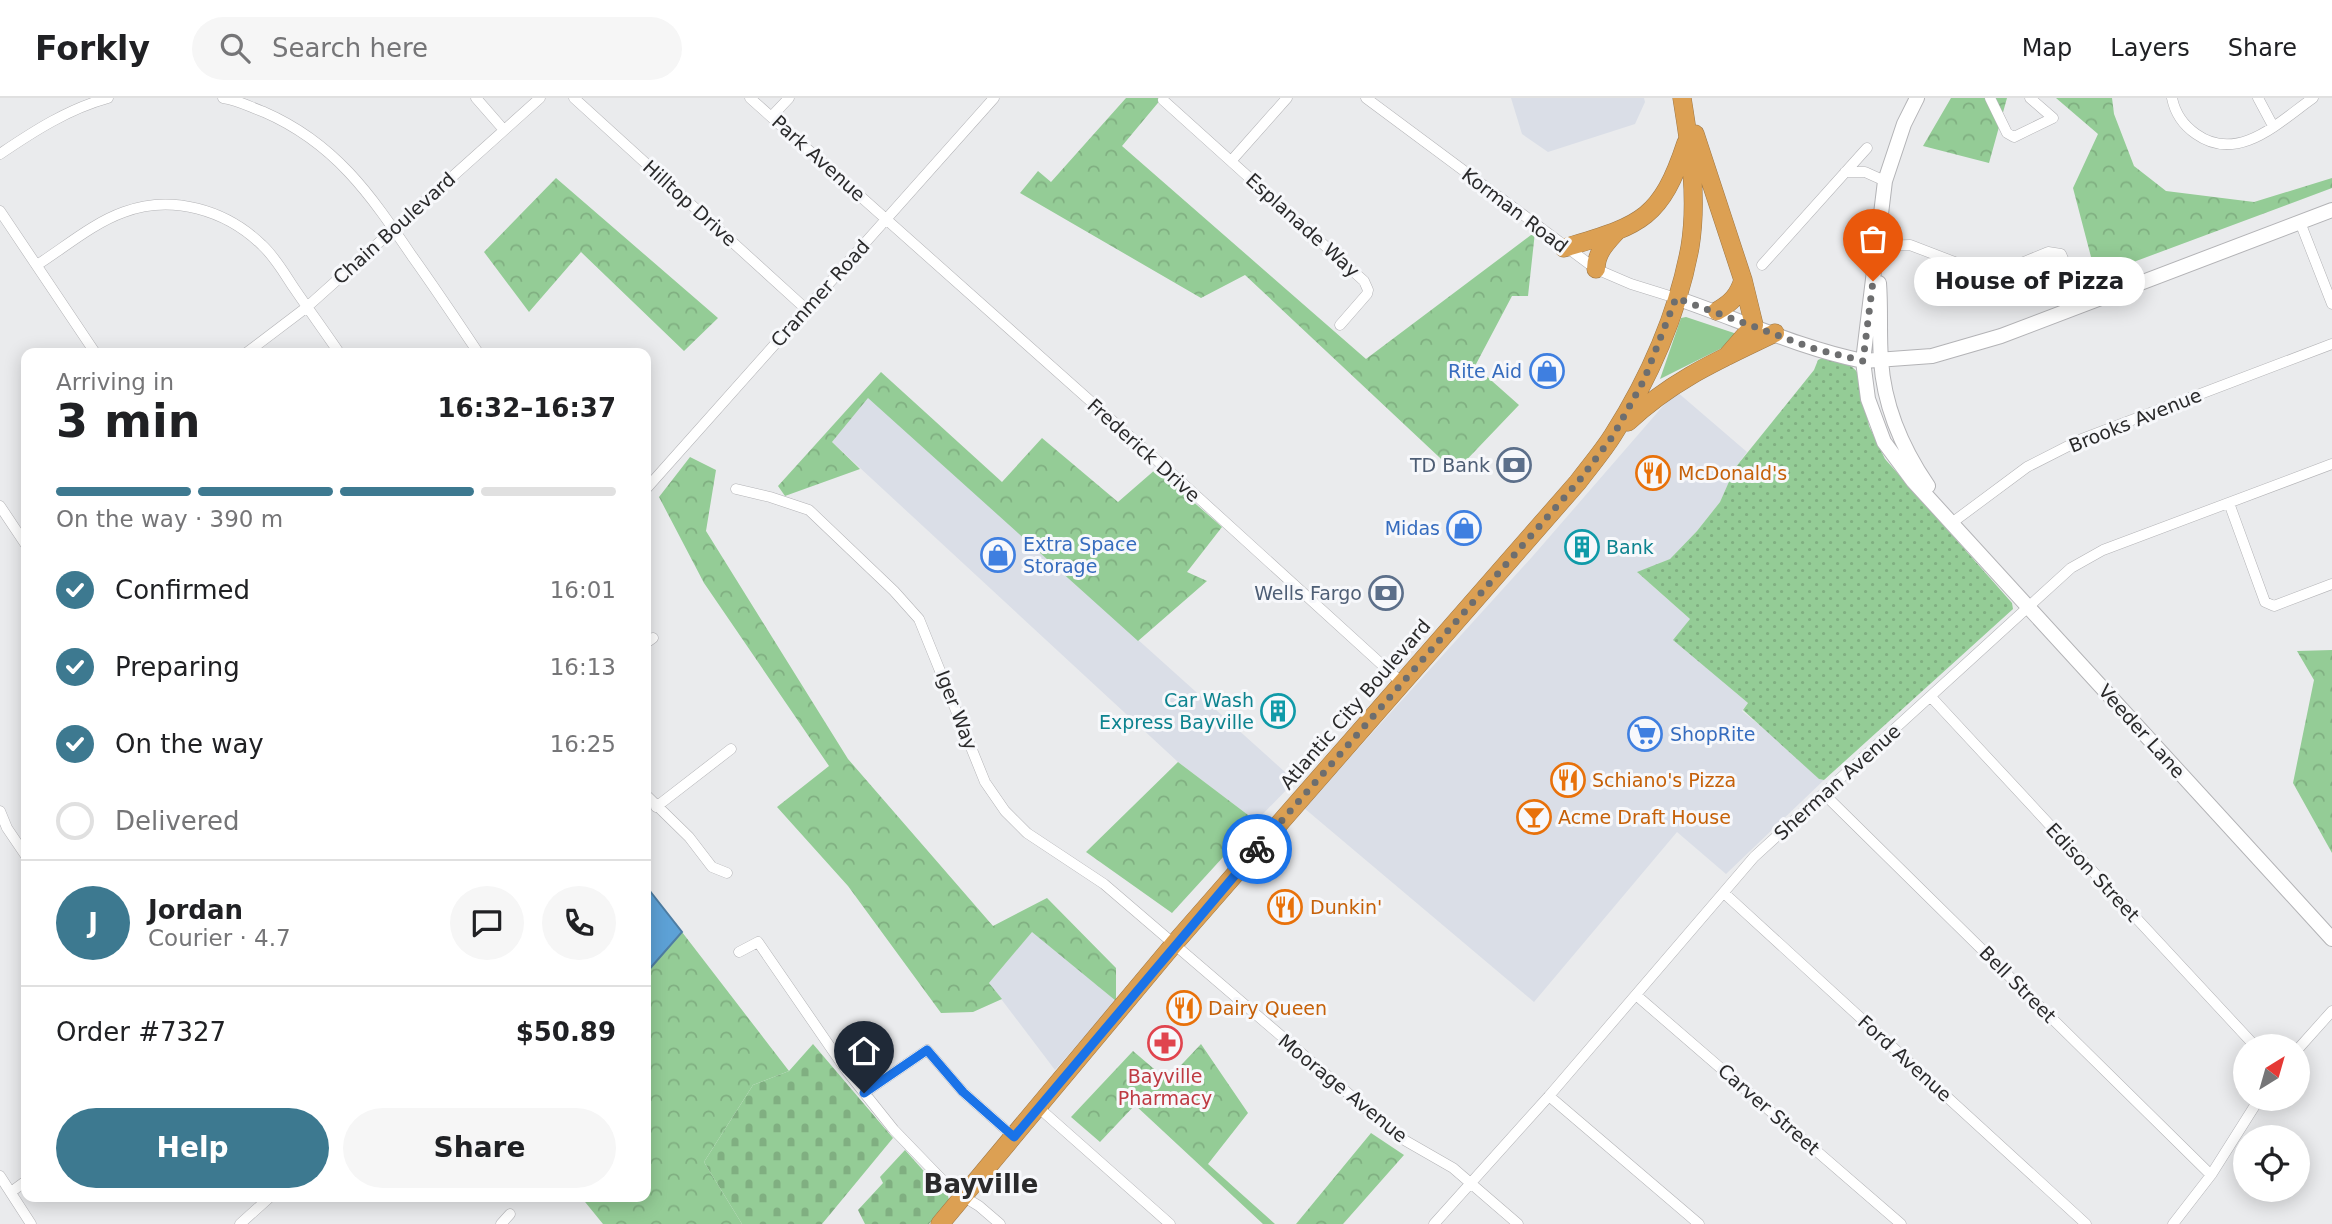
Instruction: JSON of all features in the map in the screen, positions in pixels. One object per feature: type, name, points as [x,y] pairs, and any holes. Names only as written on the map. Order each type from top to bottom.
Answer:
[{"type":"highway","points":[[1613,436],[1644,380],[1676,298],[1690,246],[1693,181],[1683,98]]},
{"type":"highway","points":[[1683,98],[1743,280],[1754,325],[1727,356]]},
{"type":"highway","points":[[1564,248],[1616,232],[1645,217],[1662,200],[1674,178],[1688,136]]},
{"type":"highway","points":[[1596,269],[1596,259],[1616,232]]},
{"type":"highway","points":[[1717,311],[1738,295],[1743,280]]},
{"type":"highway","points":[[1613,436],[1662,392],[1774,332]]},
{"type":"highway","name":"Atlantic City Boulevard","points":[[940,1224],[1174,944],[1578,482],[1613,436]]},
{"type":"street","points":[[0,154],[44,125],[71,111],[107,98]]},
{"type":"street","points":[[223,98],[235,99],[285,121],[331,154],[367,191],[475,348]]},
{"type":"street","points":[[476,98],[504,130]]},
{"type":"street","name":"Chain Boulevard","points":[[253,348],[307,307],[540,98]]},
{"type":"street","name":"Hilltop Drive","points":[[574,98],[806,309]]},
{"type":"street","name":"Park Avenue","points":[[750,98],[886,219]]},
{"type":"street","points":[[772,116],[789,98]]},
{"type":"street","name":"Cranmer Road","points":[[651,483],[994,98]]},
{"type":"street","name":"Esplanade Way","points":[[1232,160],[1287,98]]},
{"type":"street","name":"Korman Road","points":[[1366,98],[1564,248],[1596,269],[1631,285],[1676,298]]},
{"type":"street","points":[[1917,98],[1885,180],[1877,250],[1910,245],[1978,271],[1995,274],[2049,252],[2061,254],[2083,305]]},
{"type":"street","points":[[1990,98],[2007,133],[2014,137],[2053,118],[2030,98]]},
{"type":"street","points":[[2172,98],[2180,119],[2189,129],[2214,143],[2238,144],[2273,127],[2313,98]]},
{"type":"street","points":[[2258,98],[2273,127]]},
{"type":"street","name":"Esplanade Way","points":[[1163,100],[1364,281],[1367,294],[1340,325]]},
{"type":"street","points":[[1762,265],[1867,148]]},
{"type":"street","points":[[1845,172],[1865,172],[1885,180]]},
{"type":"street","points":[[37,265],[106,219],[125,211],[145,206],[175,204],[222,217],[245,230],[272,257],[336,348]]},
{"type":"street","points":[[1676,298],[1815,349],[1863,361],[1932,356],[2083,305],[2332,210]]},
{"type":"street","points":[[0,211],[92,348]]},
{"type":"street","name":"Frederick Drive","points":[[886,219],[1401,682]]},
{"type":"street","points":[[2300,222],[2332,304]]},
{"type":"street","name":"Veeder Lane","points":[[1877,250],[1881,302],[1881,360],[1885,393],[1894,426],[1917,470],[1953,522]]},
{"type":"street","name":"Veeder Lane","points":[[1877,250],[1863,361],[1868,399],[1884,442],[1913,481],[2332,939]]},
{"type":"street","name":"Brooks Avenue","points":[[1953,522],[2027,467],[2082,439],[2332,344]]},
{"type":"street","name":"Sherman Avenue","points":[[1434,1224],[1549,1096],[1754,857],[2071,568],[2103,550],[2332,464]]},
{"type":"street","name":"Iger Way","points":[[736,489],[809,510],[894,591],[919,620],[985,782],[1005,811],[1027,833],[1104,884],[1174,944]]},
{"type":"street","points":[[2229,503],[2265,603],[2274,606],[2332,584]]},
{"type":"street","points":[[0,506],[21,538]]},
{"type":"street","name":"Edison Street","points":[[1931,697],[2244,1034]]},
{"type":"street","points":[[656,807],[731,749]]},
{"type":"street","name":"Bell Street","points":[[1824,794],[2211,1175]]},
{"type":"street","points":[[651,801],[689,837],[712,867],[727,873]]},
{"type":"street","points":[[0,811],[7,828],[21,849]]},
{"type":"street","name":"Ford Avenue","points":[[1724,893],[2086,1224]]},
{"type":"street","points":[[739,952],[758,942],[864,1093],[903,1141],[951,1189],[979,1206],[1000,1224]]},
{"type":"street","name":"Moorage Avenue","points":[[1174,944],[1399,1137],[1453,1168],[1518,1224]]},
{"type":"street","name":"Carver Street","points":[[1636,995],[1901,1224]]},
{"type":"street","points":[[2310,1036],[2332,1011]]},
{"type":"street","points":[[864,1093],[927,1050],[963,1092],[1014,1137]]},
{"type":"street","points":[[1549,1096],[1699,1224]]},
{"type":"street","points":[[1039,1108],[1165,1222]]},
{"type":"street","points":[[2173,1224],[2211,1175],[2251,1111]]},
{"type":"street","points":[[0,1176],[31,1224]]},
{"type":"street","points":[[11,1192],[21,1185]]},
{"type":"street","points":[[240,1224],[264,1202]]},
{"type":"street","points":[[501,1224],[510,1214]]},
{"type":"shaded area","points":[[1511,98],[1644,98],[1645,102],[1635,124],[1548,152],[1522,134]]},
{"type":"shaded area","points":[[1676,391],[1747,452],[1735,468],[1720,502],[1697,531],[1670,559],[1638,573],[1690,619],[1674,640],[1748,703],[1742,711],[1783,744],[1819,779],[1824,780],[1726,874],[1677,832],[1534,1002],[1304,808],[1532,557]]},
{"type":"shaded area","name":"Extra Space Storage","points":[[868,397],[1295,781],[1256,821],[1178,762],[832,442]]},
{"type":"shaded area","points":[[1032,931],[1116,1001],[1055,1070],[989,983]]},
{"type":"green space","points":[[1126,98],[1162,98],[1122,146],[1366,359],[1535,232],[1528,296],[1512,296],[1475,366],[1519,405],[1455,472],[1245,275],[1201,298],[1020,193],[1038,171],[1051,182]]},
{"type":"green space","points":[[1951,98],[2007,98],[1989,163],[1923,146]]},
{"type":"green space","points":[[2056,98],[2112,98],[2114,114],[2134,166],[2166,191],[2254,202],[2332,178],[2332,188],[2096,276],[2073,188],[2098,134]]},
{"type":"green space","points":[[556,178],[718,318],[684,351],[581,252],[529,312],[484,252]]},
{"type":"green space","points":[[1686,317],[1737,334],[1728,345],[1660,379],[1681,318]]},
{"type":"green space","points":[[1822,358],[1843,362],[1856,370],[1869,426],[1885,459],[2012,603],[2013,609],[1824,780],[1819,779],[1743,710],[1748,703],[1673,640],[1690,619],[1637,572],[1670,559],[1697,531],[1720,502],[1735,468]]},
{"type":"green space","points":[[881,372],[1002,482],[1042,438],[1118,502],[1156,469],[1222,527],[1187,572],[1207,581],[1138,641],[868,398],[832,442],[860,469],[785,496],[778,486]]},
{"type":"green space","points":[[690,457],[716,470],[706,531],[848,759],[993,926],[1047,898],[1116,968],[1116,1001],[1032,932],[989,983],[1002,999],[973,1012],[941,1013],[848,886],[777,807],[829,766],[704,583],[659,497]]},
{"type":"green space","points":[[2332,650],[2332,853],[2293,783],[2314,680],[2297,651]]},
{"type":"green space","points":[[1178,762],[1256,821],[1172,913],[1086,852]]},
{"type":"green space","points":[[682,932],[789,1071],[753,1085],[704,1162],[742,1224],[603,1224],[585,1202],[651,1202],[651,967]]},
{"type":"green space","points":[[813,1044],[893,1138],[822,1224],[742,1224],[704,1162],[753,1085],[789,1071]]},
{"type":"green space","points":[[1201,1044],[1248,1113],[1208,1164],[1275,1224],[1263,1224],[1135,1105],[1100,1142],[1071,1117],[1133,1051],[1167,1080]]},
{"type":"green space","points":[[1371,1133],[1404,1155],[1343,1224],[1296,1224]]},
{"type":"green space","points":[[905,1150],[938,1187],[947,1192],[949,1200],[929,1224],[865,1224],[858,1210],[883,1183],[880,1177]]},
{"type":"water","points":[[651,892],[682,932],[651,967]]},
{"type":"way so far","points":[[1257,849],[1578,482],[1613,436],[1644,380],[1676,298],[1815,349],[1863,361],[1873,281]]},
{"type":"place","name":"House of Pizza","points":[[1873,281]]},
{"type":"place","name":"Rite Aid","points":[[1547,371]]},
{"type":"place","name":"TD Bank","points":[[1514,465]]},
{"type":"place","name":"McDonald's","points":[[1653,473]]},
{"type":"place","name":"Midas","points":[[1464,528]]},
{"type":"place","name":"Bank","points":[[1582,547]]},
{"type":"place","name":"Extra Space Storage","points":[[998,555]]},
{"type":"place","name":"Wells Fargo","points":[[1386,593]]},
{"type":"place","name":"Car Wash Express Bayville","points":[[1278,711]]},
{"type":"place","name":"ShopRite","points":[[1645,734]]},
{"type":"place","name":"Schiano's Pizza","points":[[1568,780]]},
{"type":"place","name":"Acme Draft House","points":[[1534,817]]},
{"type":"place","name":"Dunkin'","points":[[1285,907]]},
{"type":"place","name":"Dairy Queen","points":[[1184,1008]]},
{"type":"place","name":"Bayville Pharmacy","points":[[1165,1043]]},
{"type":"district","name":"Bayville","points":[[981,1184]]},
{"type":"route","points":[[864,1093],[927,1050],[963,1092],[1014,1137],[1174,944],[1257,849]]}]
